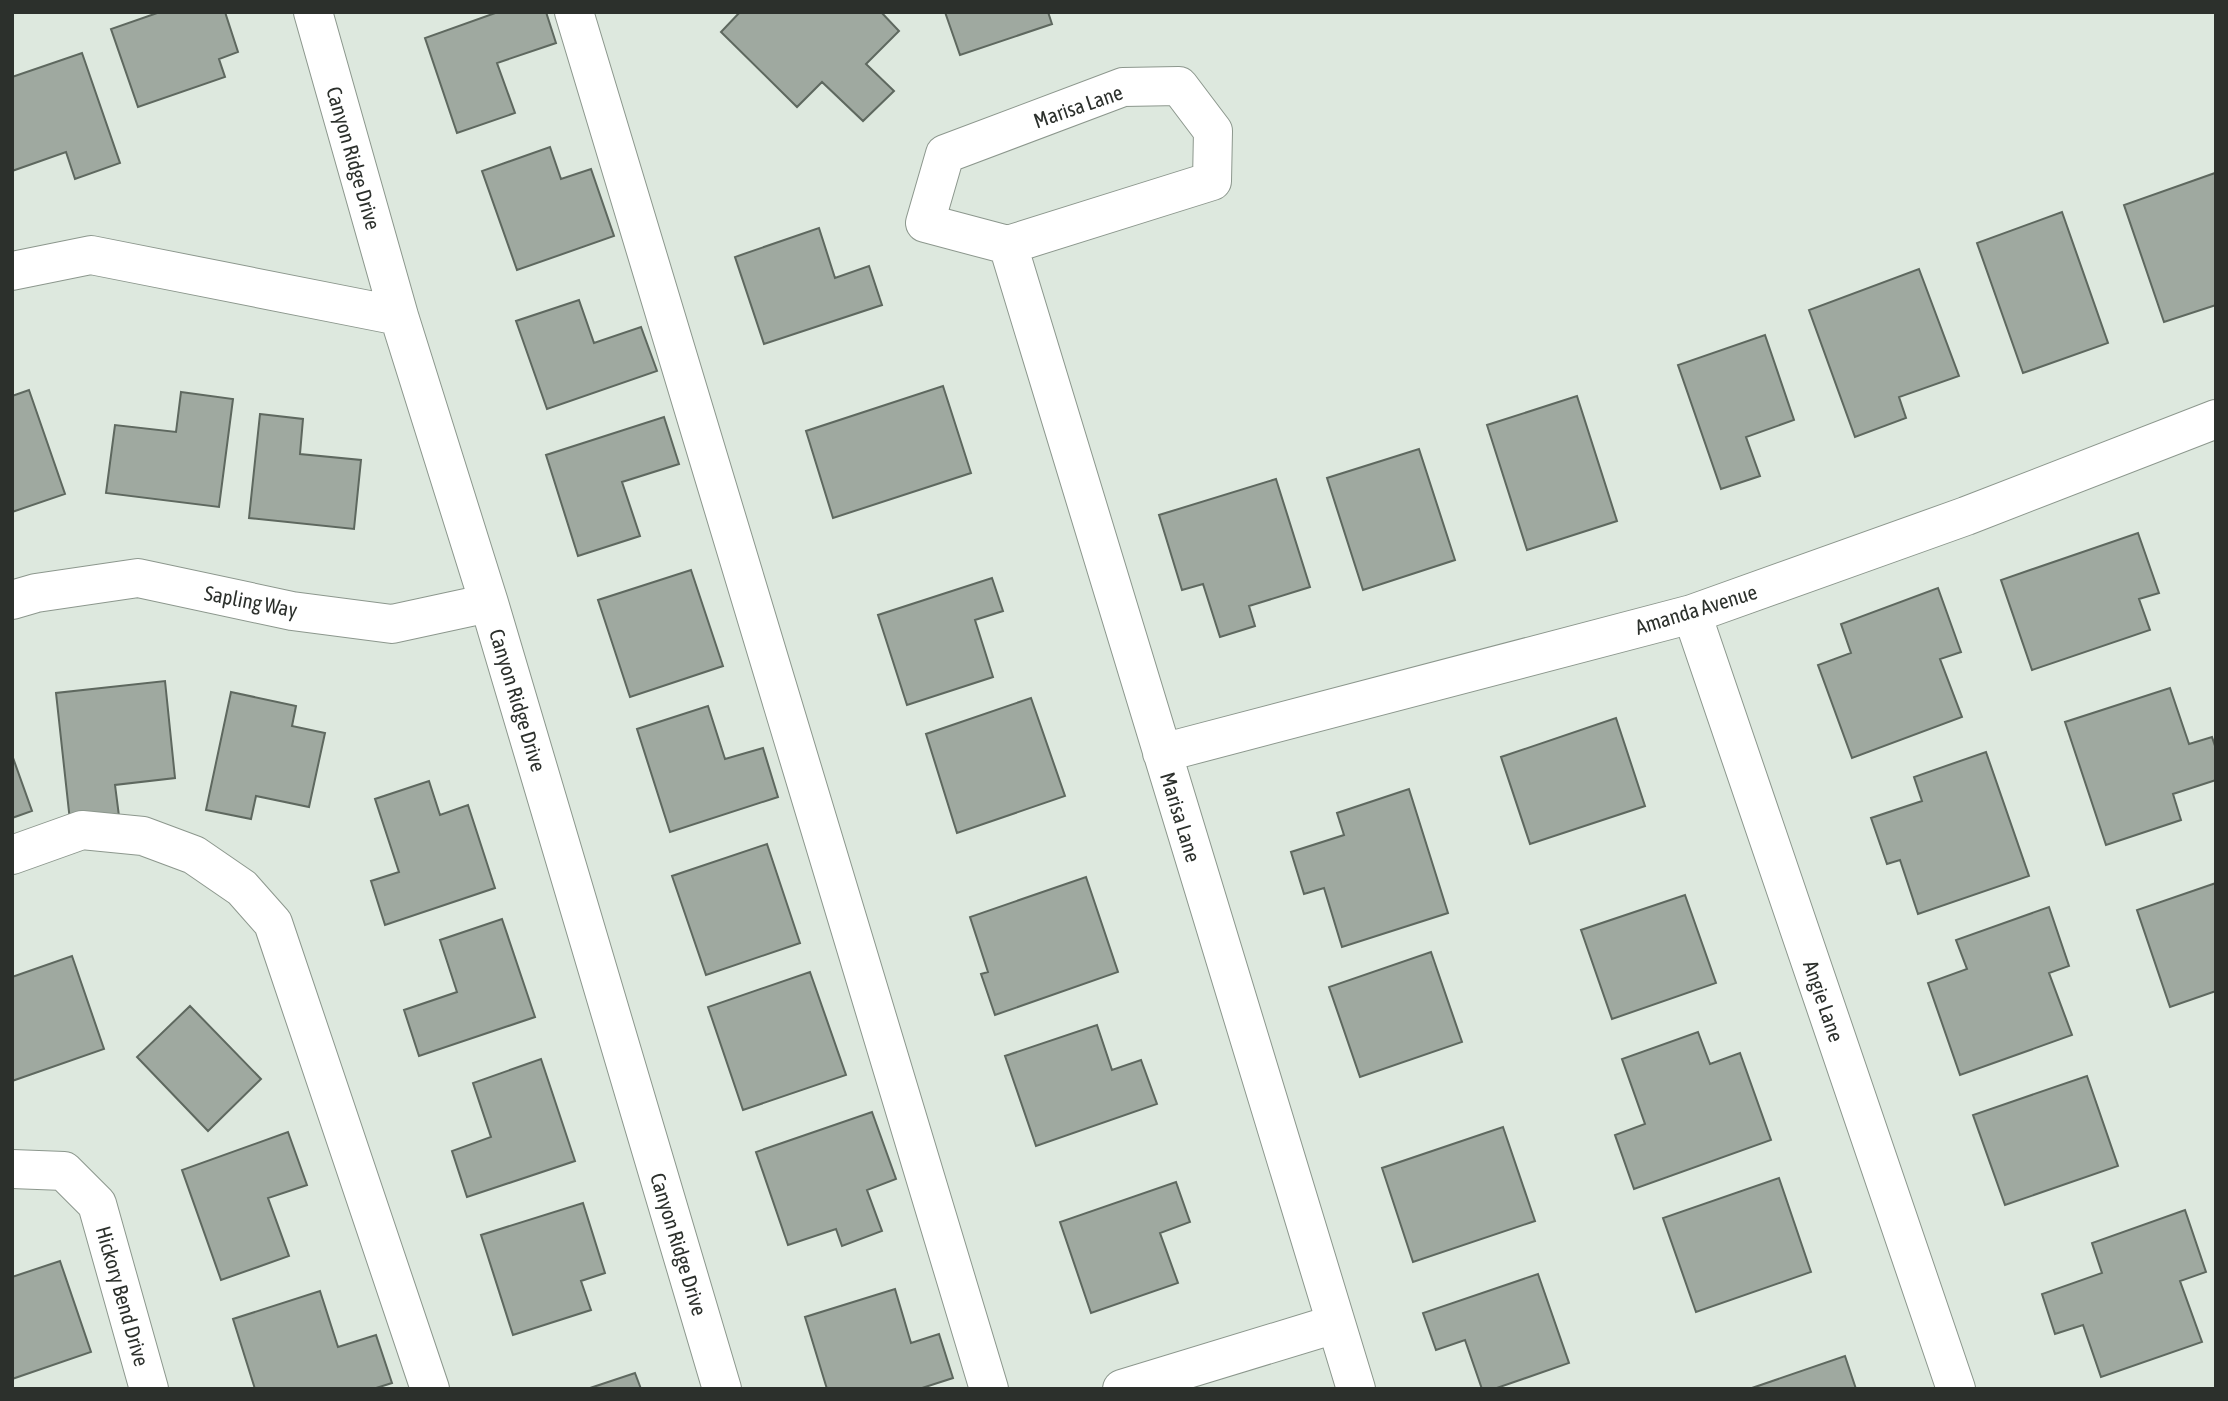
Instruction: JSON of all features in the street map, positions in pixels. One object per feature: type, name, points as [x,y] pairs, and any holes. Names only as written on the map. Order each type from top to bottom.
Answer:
[{"type":"street","name":"Canyon Ridge Drive","points":[[313,12],[399,316],[489,603],[722,1389]]},
{"type":"street","points":[[574,12],[989,1389]]},
{"type":"street","name":"Marisa Lane","points":[[1179,86],[1213,131],[1212,181],[1008,245],[925,223],[945,154],[1123,87],[1179,86]]},
{"type":"street","name":"Marisa Lane","points":[[1008,245],[1356,1389]]},
{"type":"street","points":[[12,271],[91,255],[399,316]]},
{"type":"street","name":"Amanda Avenue","points":[[1162,752],[1692,614],[2212,431]]},
{"type":"street","name":"Sapling Way","points":[[12,600],[36,593],[138,578],[292,611],[392,624],[489,603]]},
{"type":"street","name":"Angie Lane","points":[[1692,614],[1956,1389]]},
{"type":"street","points":[[12,855],[82,830],[143,836],[194,855],[242,888],[273,923],[430,1389]]},
{"type":"street","name":"Hickory Bend Drive","points":[[12,1169],[64,1171],[96,1203],[149,1389]]},
{"type":"street","points":[[1122,1389],[1335,1324]]},
{"type":"building","points":[[160,12],[225,12],[238,52],[219,59],[225,77],[138,107],[111,29]]},
{"type":"building","points":[[498,12],[546,12],[556,43],[497,63],[515,113],[457,133],[425,38]]},
{"type":"building","points":[[740,12],[881,12],[899,31],[866,64],[894,91],[863,121],[822,82],[797,107],[721,32]]},
{"type":"building","points":[[945,12],[1048,12],[1052,24],[960,55]]},
{"type":"building","points":[[82,53],[120,163],[75,179],[66,152],[12,171],[12,77]]},
{"type":"building","points":[[550,147],[561,179],[591,169],[614,236],[517,270],[482,171]]},
{"type":"building","points":[[2215,173],[2216,305],[2164,322],[2124,205]]},
{"type":"building","points":[[2062,212],[2108,343],[2023,373],[1977,243]]},
{"type":"building","points":[[819,228],[835,278],[869,266],[882,305],[764,344],[735,257]]},
{"type":"building","points":[[1919,269],[1959,376],[1899,397],[1906,418],[1855,437],[1809,310]]},
{"type":"building","points":[[579,300],[594,343],[641,327],[657,371],[547,409],[516,321]]},
{"type":"building","points":[[1765,335],[1794,420],[1746,437],[1760,476],[1721,489],[1678,365]]},
{"type":"building","points":[[943,386],[971,473],[833,518],[806,431]]},
{"type":"building","points":[[29,390],[65,494],[12,512],[12,396]]},
{"type":"building","points":[[181,392],[233,399],[219,507],[106,493],[115,425],[176,432]]},
{"type":"building","points":[[1577,396],[1617,521],[1527,550],[1487,425]]},
{"type":"building","points":[[260,414],[303,419],[300,454],[361,460],[354,529],[249,518]]},
{"type":"building","points":[[664,417],[679,464],[622,482],[640,536],[578,556],[546,455]]},
{"type":"building","points":[[1419,449],[1455,560],[1363,590],[1327,478]]},
{"type":"building","points":[[1276,479],[1310,587],[1249,606],[1255,626],[1220,637],[1203,584],[1182,590],[1159,515]]},
{"type":"building","points":[[2138,533],[2159,593],[2139,599],[2150,630],[2032,670],[2001,580]]},
{"type":"building","points":[[691,570],[723,666],[630,697],[598,600]]},
{"type":"building","points":[[992,578],[1003,611],[975,620],[993,677],[907,705],[878,615]]},
{"type":"building","points":[[1938,588],[1961,652],[1940,659],[1962,717],[1852,758],[1818,665],[1851,653],[1841,624]]},
{"type":"building","points":[[165,681],[175,778],[115,785],[119,816],[70,821],[56,693]]},
{"type":"building","points":[[2170,688],[2189,744],[2212,737],[2216,749],[2216,780],[2173,794],[2181,820],[2106,845],[2065,722]]},
{"type":"building","points":[[231,692],[296,706],[292,726],[325,733],[309,807],[256,796],[251,819],[206,810]]},
{"type":"building","points":[[1031,698],[1065,796],[957,833],[926,734]]},
{"type":"building","points":[[708,706],[725,759],[763,748],[778,797],[670,832],[637,729]]},
{"type":"building","points":[[1616,718],[1645,806],[1530,844],[1501,757]]},
{"type":"building","points":[[1986,752],[2029,876],[1918,914],[1900,860],[1887,864],[1871,818],[1922,801],[1914,777]]},
{"type":"building","points":[[12,755],[32,811],[12,818]]},
{"type":"building","points":[[429,781],[440,815],[468,805],[495,888],[385,925],[371,881],[399,872],[375,799]]},
{"type":"building","points":[[1409,789],[1448,913],[1342,947],[1324,888],[1304,894],[1291,852],[1344,835],[1337,813]]},
{"type":"building","points":[[767,844],[800,943],[706,975],[672,876]]},
{"type":"building","points":[[1086,877],[1118,972],[995,1015],[981,974],[988,972],[970,917]]},
{"type":"building","points":[[2216,883],[2216,991],[2170,1007],[2137,910]]},
{"type":"building","points":[[1685,895],[1716,983],[1612,1019],[1581,930]]},
{"type":"building","points":[[2049,907],[2069,966],[2049,973],[2072,1035],[1960,1075],[1928,983],[1967,969],[1956,940]]},
{"type":"building","points":[[502,919],[535,1017],[419,1056],[404,1010],[457,992],[440,940]]},
{"type":"building","points":[[1431,952],[1462,1042],[1360,1077],[1329,987]]},
{"type":"building","points":[[72,956],[104,1049],[12,1081],[12,977]]},
{"type":"building","points":[[810,972],[846,1075],[743,1110],[708,1007]]},
{"type":"building","points":[[190,1006],[261,1079],[208,1131],[137,1057]]},
{"type":"building","points":[[1097,1025],[1112,1070],[1141,1060],[1157,1104],[1036,1146],[1005,1056]]},
{"type":"building","points":[[1698,1032],[1710,1064],[1740,1053],[1771,1140],[1634,1189],[1615,1135],[1645,1124],[1622,1059]]},
{"type":"building","points":[[541,1059],[575,1161],[467,1197],[452,1151],[491,1137],[473,1083]]},
{"type":"building","points":[[2087,1076],[2118,1166],[2005,1205],[1973,1115]]},
{"type":"building","points":[[872,1112],[896,1179],[867,1190],[882,1231],[842,1246],[836,1229],[788,1245],[756,1152]]},
{"type":"building","points":[[1503,1127],[1535,1221],[1413,1262],[1382,1168]]},
{"type":"building","points":[[288,1132],[307,1185],[268,1198],[289,1256],[221,1280],[182,1170]]},
{"type":"building","points":[[1779,1178],[1811,1272],[1696,1312],[1663,1218]]},
{"type":"building","points":[[1176,1182],[1190,1222],[1160,1233],[1178,1283],[1091,1313],[1060,1222]]},
{"type":"building","points":[[583,1203],[605,1273],[581,1281],[591,1310],[513,1335],[481,1235]]},
{"type":"building","points":[[2185,1210],[2206,1272],[2180,1281],[2202,1342],[2101,1377],[2083,1325],[2055,1334],[2042,1294],[2102,1273],[2092,1243]]},
{"type":"building","points":[[60,1261],[91,1352],[12,1379],[12,1277]]},
{"type":"building","points":[[1538,1274],[1569,1363],[1494,1389],[1482,1389],[1465,1340],[1436,1350],[1423,1313]]},
{"type":"building","points":[[895,1289],[911,1343],[939,1334],[953,1378],[919,1389],[827,1389],[805,1317]]},
{"type":"building","points":[[320,1291],[338,1347],[376,1335],[392,1383],[373,1389],[255,1389],[233,1319]]},
{"type":"building","points":[[1845,1356],[1856,1389],[1749,1389]]},
{"type":"building","points":[[635,1373],[641,1389],[587,1389]]}]
